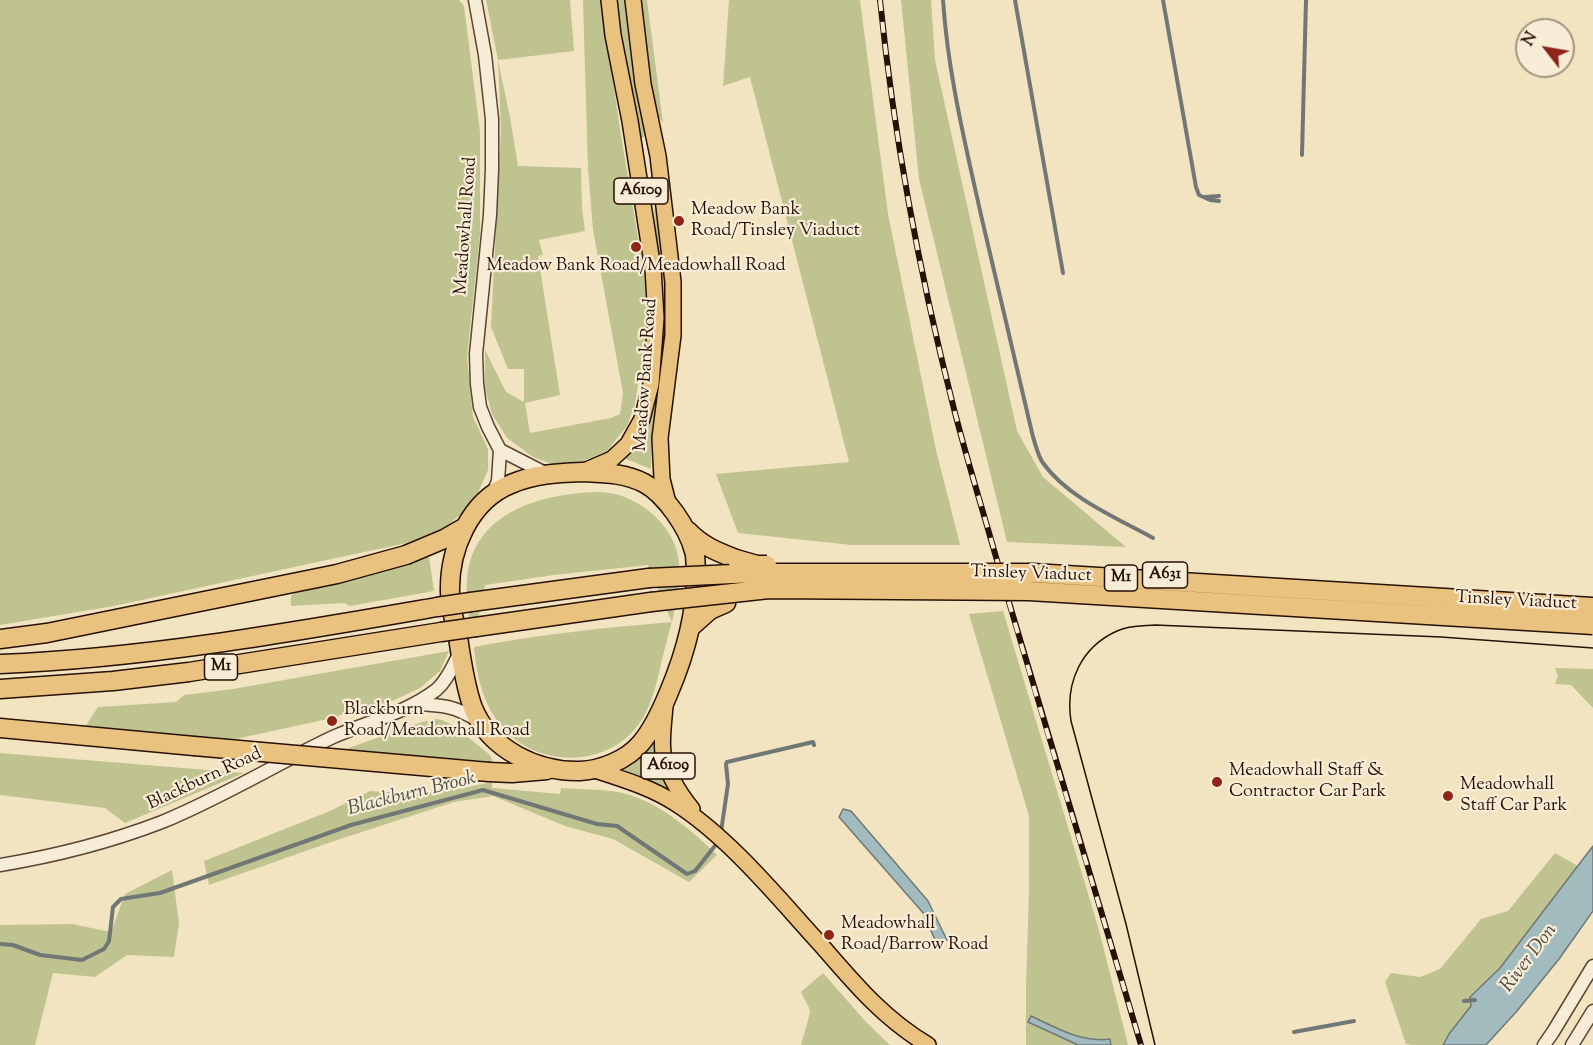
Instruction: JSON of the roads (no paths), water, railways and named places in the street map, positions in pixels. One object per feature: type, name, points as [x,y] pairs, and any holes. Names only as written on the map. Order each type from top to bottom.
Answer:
[{"type":"highway","points":[[582,472],[627,476],[646,484],[668,503],[687,530],[695,552],[695,600],[692,626],[680,666],[665,702],[640,744],[625,757],[595,770],[579,771],[557,769],[522,758],[499,744],[482,724],[473,708],[460,652],[450,584],[454,552],[465,527],[477,509],[492,495],[509,485],[547,474],[582,472]]},
{"type":"highway","points":[[0,639],[47,633],[337,574],[406,555],[444,539],[465,527]]},
{"type":"highway","name":"Tinsley Viaduct","points":[[687,530],[697,541],[736,559],[757,565],[1032,567],[1593,600]]},
{"type":"highway","name":"Tinsley Viaduct","points":[[0,664],[187,647],[437,607],[648,578],[754,573],[1033,573],[1593,607]]},
{"type":"highway","name":"Tinsley Viaduct","points":[[0,689],[103,682],[189,672],[441,632],[651,602],[769,589],[1029,591],[1593,625]]},
{"type":"highway","name":"Tinsley Viaduct","points":[[692,626],[710,610],[726,603],[770,596],[1028,597],[1593,632]]},
{"type":"highway","points":[[0,728],[489,772],[512,773],[557,769]]},
{"type":"main road","name":"Meadow Bank Road","points":[[582,472],[612,459],[628,444],[642,419],[651,384],[656,318],[653,269],[609,0]]},
{"type":"main road","name":"Meadow Bank Road","points":[[633,0],[643,84],[658,156],[673,282],[673,335],[661,432],[662,479],[668,503]]},
{"type":"main road","points":[[636,160],[658,156]]},
{"type":"main road","name":"A6109","points":[[665,702],[662,738],[664,755],[681,795],[706,825],[769,887],[862,993],[891,1019],[928,1045]]},
{"type":"main road","name":"A6109","points":[[595,770],[645,787],[674,802],[706,825]]},
{"type":"street","name":"Meadowhall Road","points":[[475,0],[485,55],[492,119],[490,215],[476,354],[477,384],[480,407],[500,450]]},
{"type":"street","points":[[492,495],[498,481],[500,450],[547,474]]},
{"type":"street","name":"Blackburn Road","points":[[0,865],[97,845],[163,821],[333,738],[416,704],[438,688],[460,652]]},
{"type":"street","name":"Blackburn Road","points":[[416,704],[442,705],[462,711],[482,724]]},
{"type":"street","points":[[1544,1045],[1593,966]]},
{"type":"street","points":[[1572,1045],[1593,1011]]},
{"type":"water","points":[[843,809],[851,811],[928,901],[947,940],[937,944],[925,915],[839,817]]},
{"type":"water","name":"River Don","points":[[1593,846],[1593,911],[1559,959],[1486,1045],[1443,1045],[1471,1006],[1470,997],[1500,968]]},
{"type":"water","points":[[1031,1016],[1079,1037],[1110,1039],[1111,1045],[1078,1045],[1028,1022]]},
{"type":"waterway","points":[[943,0],[945,28],[963,135],[1038,454],[1053,475],[1079,497],[1153,538]]},
{"type":"waterway","points":[[1015,0],[1063,273]]},
{"type":"waterway","points":[[1163,0],[1196,187],[1199,195],[1219,201]]},
{"type":"waterway","points":[[1302,155],[1306,0]]},
{"type":"waterway","points":[[1205,197],[1219,196]]},
{"type":"waterway","name":"Blackburn Brook","points":[[721,832],[728,784],[727,762],[813,742],[814,745]]},
{"type":"waterway","name":"Blackburn Brook","points":[[0,944],[13,945],[40,955],[82,960],[104,949],[109,941],[113,907],[121,899],[160,893],[351,825],[483,790],[597,824],[617,826],[687,874],[695,871],[718,842]]},
{"type":"waterway","points":[[1464,1001],[1475,1000]]},
{"type":"waterway","name":"Blackburn Brook","points":[[1294,1032],[1354,1021]]},
{"type":"tram line","points":[[1155,1045],[1126,924],[1071,721],[1073,680],[1085,656],[1094,646],[1122,629],[1155,625],[1441,637],[1593,648]]},
{"type":"railway","points":[[880,0],[909,204],[929,305],[953,405],[1020,640],[1141,1045]]},
{"type":"place","name":"Meadow Bank Road/Tinsley Viaduct","points":[[679,221]]},
{"type":"place","name":"Meadow Bank Road/Meadowhall Road","points":[[636,247]]},
{"type":"place","name":"Blackburn Road/Meadowhall Road","points":[[332,721]]},
{"type":"place","name":"Meadowhall Staff & Contractor Car Park","points":[[1217,782]]},
{"type":"place","name":"Meadowhall Staff Car Park","points":[[1448,796]]},
{"type":"place","name":"Meadowhall Road/Barrow Road","points":[[829,935]]}]
